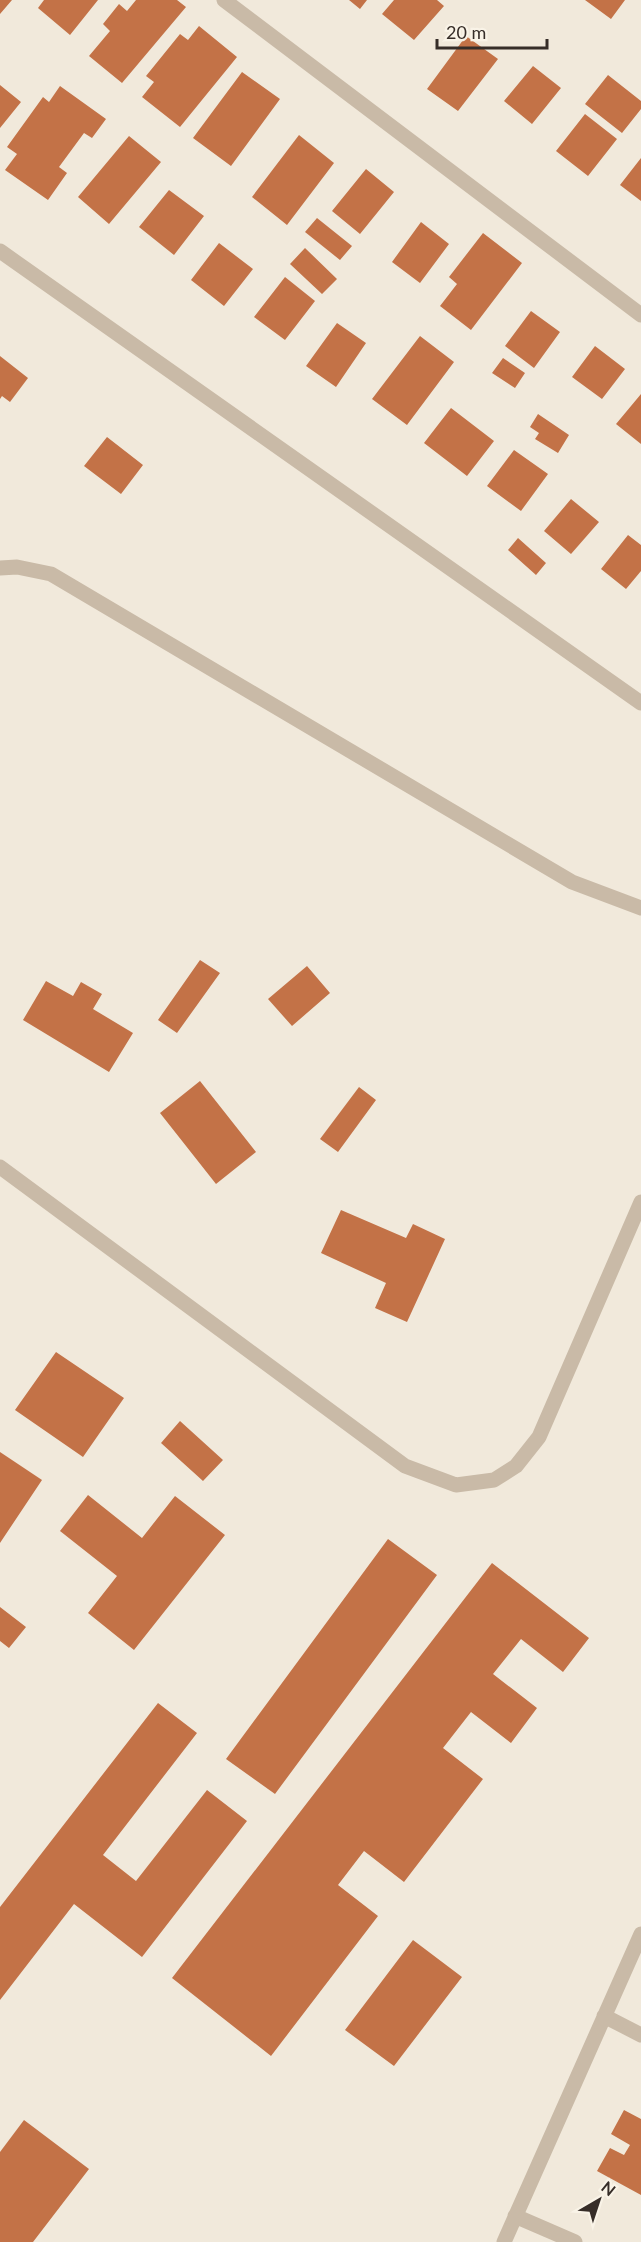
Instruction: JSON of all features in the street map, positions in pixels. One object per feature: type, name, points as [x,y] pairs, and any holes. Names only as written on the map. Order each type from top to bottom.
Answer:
[{"type":"street","points":[[224,0],[641,315]]},
{"type":"street","points":[[0,251],[641,703]]},
{"type":"street","points":[[0,568],[17,567],[51,574],[572,882],[641,908]]},
{"type":"street","points":[[0,1167],[405,1466],[456,1485],[494,1480],[516,1466],[539,1437],[641,1202]]},
{"type":"street","points":[[504,2242],[641,1934]]},
{"type":"street","points":[[604,2016],[641,2035]]},
{"type":"street","points":[[515,2216],[575,2242]]},
{"type":"building","points":[[0,0],[12,0],[0,14]]},
{"type":"building","points":[[44,0],[98,0],[70,35],[38,8]]},
{"type":"building","points":[[136,0],[177,0],[186,7],[122,83],[89,56],[110,31],[103,24],[119,4],[127,11]]},
{"type":"building","points":[[349,0],[367,0],[360,9]]},
{"type":"building","points":[[394,0],[437,0],[444,6],[414,40],[382,14]]},
{"type":"building","points":[[585,0],[625,0],[611,19]]},
{"type":"building","points":[[199,26],[237,57],[180,127],[142,97],[154,82],[146,76],[180,34],[188,40]]},
{"type":"building","points":[[466,36],[498,59],[458,111],[427,89]]},
{"type":"building","points":[[533,66],[561,88],[532,124],[504,101]]},
{"type":"building","points":[[242,72],[280,99],[231,166],[193,138]]},
{"type":"building","points":[[608,75],[641,101],[641,109],[622,133],[585,104]]},
{"type":"building","points":[[0,85],[21,102],[0,128]]},
{"type":"building","points":[[60,86],[106,119],[92,138],[84,133],[59,167],[67,173],[48,200],[5,170],[17,154],[7,147],[43,97],[49,102]]},
{"type":"building","points":[[585,114],[617,139],[588,176],[556,151]]},
{"type":"building","points":[[299,135],[334,163],[287,225],[252,197]]},
{"type":"building","points":[[129,136],[161,162],[109,224],[78,197]]},
{"type":"building","points":[[641,158],[641,201],[620,185]]},
{"type":"building","points":[[366,169],[394,192],[360,234],[332,211]]},
{"type":"building","points":[[169,190],[204,216],[174,255],[139,227]]},
{"type":"building","points":[[317,218],[352,246],[340,260],[305,232]]},
{"type":"building","points":[[421,222],[449,244],[420,283],[392,262]]},
{"type":"building","points":[[483,233],[522,263],[471,330],[440,306],[457,284],[449,277]]},
{"type":"building","points":[[219,243],[253,269],[224,306],[191,280]]},
{"type":"building","points":[[305,248],[337,279],[322,294],[290,264]]},
{"type":"building","points":[[285,277],[315,301],[285,340],[254,317]]},
{"type":"building","points":[[531,311],[560,332],[534,368],[505,346]]},
{"type":"building","points":[[337,323],[366,343],[336,387],[306,366]]},
{"type":"building","points":[[420,336],[454,362],[407,425],[372,399]]},
{"type":"building","points":[[595,346],[625,369],[602,399],[572,377]]},
{"type":"building","points":[[0,356],[28,378],[10,402],[2,396],[0,399]]},
{"type":"building","points":[[503,358],[525,373],[515,388],[492,373]]},
{"type":"building","points":[[641,394],[641,444],[616,424]]},
{"type":"building","points":[[451,408],[494,441],[467,476],[424,443]]},
{"type":"building","points":[[538,414],[569,435],[558,453],[535,439],[539,433],[530,427]]},
{"type":"building","points":[[107,437],[143,465],[121,494],[84,466]]},
{"type":"building","points":[[514,450],[548,474],[521,511],[487,486]]},
{"type":"building","points":[[571,499],[599,522],[571,554],[544,531]]},
{"type":"building","points":[[628,535],[641,545],[641,571],[626,589],[601,569]]},
{"type":"building","points":[[518,538],[546,563],[536,575],[508,550]]},
{"type":"building","points":[[200,960],[220,973],[177,1033],[158,1020]]},
{"type":"building","points":[[307,966],[330,993],[292,1026],[268,999]]},
{"type":"building","points":[[46,981],[73,996],[81,982],[102,994],[93,1009],[133,1033],[109,1072],[23,1020]]},
{"type":"building","points":[[200,1081],[256,1152],[216,1184],[160,1113]]},
{"type":"building","points":[[359,1087],[376,1100],[338,1152],[320,1139]]},
{"type":"building","points":[[341,1210],[406,1238],[413,1224],[445,1239],[407,1322],[375,1308],[386,1283],[321,1253]]},
{"type":"building","points":[[56,1352],[124,1398],[83,1457],[15,1410]]},
{"type":"building","points":[[180,1421],[223,1460],[203,1481],[161,1443]]},
{"type":"building","points":[[0,1452],[42,1480],[0,1543]]},
{"type":"building","points":[[88,1495],[142,1538],[175,1496],[225,1535],[134,1650],[88,1613],[117,1576],[60,1531]]},
{"type":"building","points":[[388,1539],[437,1575],[275,1794],[226,1759]]},
{"type":"building","points":[[492,1563],[589,1638],[563,1672],[521,1639],[493,1674],[537,1708],[511,1743],[471,1712],[443,1748],[483,1779],[404,1882],[364,1851],[338,1885],[378,1916],[271,2056],[172,1978]]},
{"type":"building","points":[[0,1607],[26,1627],[9,1648],[0,1641]]},
{"type":"building","points":[[158,1703],[197,1733],[103,1855],[136,1881],[207,1790],[247,1821],[142,1957],[74,1904],[0,2000],[0,1907]]},
{"type":"building","points":[[413,1940],[462,1977],[394,2066],[345,2030]]},
{"type":"building","points":[[624,2110],[641,2119],[641,2195],[597,2171],[610,2148],[624,2155],[630,2145],[611,2134]]},
{"type":"building","points":[[24,2120],[89,2169],[33,2242],[0,2242],[0,2152]]}]
